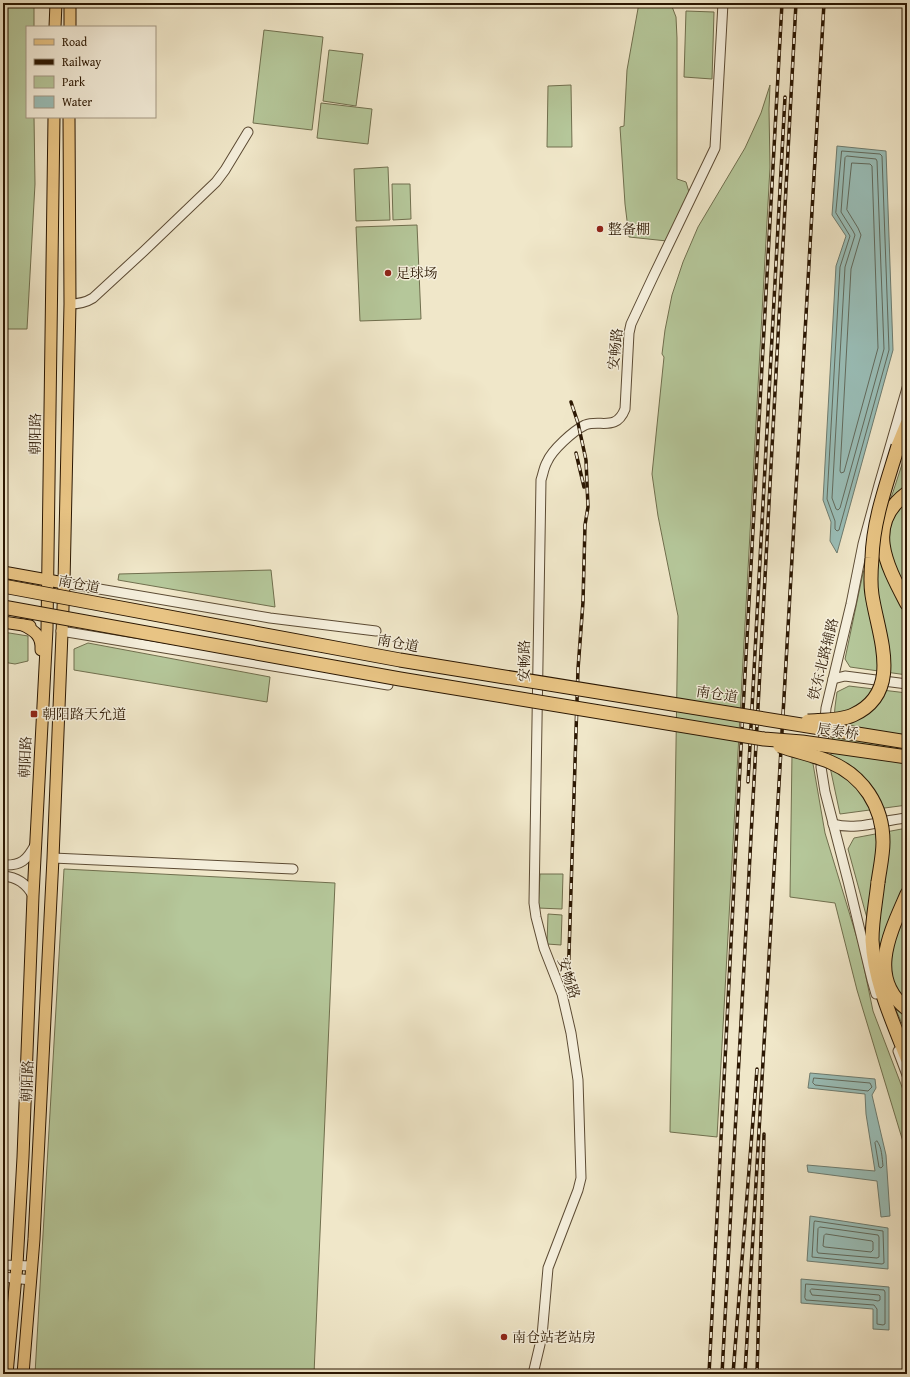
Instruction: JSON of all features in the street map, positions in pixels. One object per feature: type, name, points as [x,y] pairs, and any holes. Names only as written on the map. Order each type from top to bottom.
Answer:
[{"type":"highway","points":[[788,722],[843,718],[853,715],[869,704],[881,688],[885,666],[872,593],[873,540],[885,487],[898,446],[907,424]]},
{"type":"highway","points":[[907,493],[888,512],[884,522],[882,535],[883,548],[888,563],[907,604]]},
{"type":"highway","name":"南仓道","points":[[3,586],[400,660],[788,722]]},
{"type":"highway","points":[[3,607],[400,679],[764,739],[774,744],[814,756],[840,767],[851,774],[860,783],[874,802],[882,823],[883,843],[873,922],[874,956],[881,989],[907,1058]]},
{"type":"highway","name":"辰泰桥","points":[[788,722],[907,742]]},
{"type":"highway","name":"辰泰桥","points":[[764,739],[802,742],[907,758]]},
{"type":"highway","points":[[907,894],[897,914],[888,941],[885,959],[886,978],[889,986],[897,1000],[907,1009]]},
{"type":"main road","points":[[55,26],[56,3]]},
{"type":"main road","points":[[70,3],[70,26]]},
{"type":"main road","name":"朝阳路","points":[[7,1374],[17,1265],[23,1156],[35,844],[47,629],[54,118]]},
{"type":"main road","name":"朝阳路","points":[[23,1374],[32,1266],[53,858],[64,583],[70,304],[70,118]]},
{"type":"main road","points":[[53,204],[69,205]]},
{"type":"main road","points":[[3,572],[64,583]]},
{"type":"main road","points":[[3,622],[61,631]]},
{"type":"main road","points":[[24,625],[32,629],[40,637],[40,691],[42,710]]},
{"type":"street","name":"安畅路","points":[[533,1374],[542,1336],[548,1268],[578,1190],[581,1178],[578,1080],[571,1033],[562,994],[544,948],[534,904],[541,480],[547,460],[564,439],[585,425],[614,422],[622,416],[625,410],[629,333],[631,324],[715,148],[723,3]]},
{"type":"street","points":[[70,304],[86,302],[92,298],[202,197],[225,170],[248,132]]},
{"type":"street","name":"铁东北路辅路","points":[[907,388],[869,522],[826,708],[821,767],[825,792],[872,980],[907,1075]]},
{"type":"street","points":[[64,583],[270,618],[376,631]]},
{"type":"street","points":[[61,631],[388,685]]},
{"type":"street","points":[[833,679],[845,676],[907,684]]},
{"type":"street","points":[[833,824],[843,827],[855,827],[907,818]]},
{"type":"street","points":[[3,865],[14,866],[21,863],[30,854],[35,844]]},
{"type":"street","points":[[53,858],[293,869]]},
{"type":"street","points":[[3,876],[11,876],[23,882],[29,888],[33,896]]},
{"type":"street","points":[[3,1264],[32,1266]]},
{"type":"street","points":[[3,1277],[31,1280]]},
{"type":"green space","points":[[3,3],[34,3],[34,26],[26,26],[26,118],[34,118],[35,184],[27,329],[3,329]]},
{"type":"green space","points":[[639,3],[671,4],[676,17],[677,179],[686,182],[689,192],[667,241],[629,237],[625,204],[620,127],[624,126],[627,70]]},
{"type":"green space","points":[[686,11],[714,12],[712,79],[684,77]]},
{"type":"green space","points":[[264,30],[323,37],[312,130],[253,123]]},
{"type":"green space","points":[[329,50],[363,54],[356,106],[323,101]]},
{"type":"green space","points":[[571,85],[572,147],[547,147],[548,86]]},
{"type":"green space","points":[[770,85],[770,167],[717,1137],[670,1132],[678,616],[658,516],[652,474],[664,357],[662,354],[672,295],[683,262],[698,227],[745,148],[761,113]]},
{"type":"green space","points":[[321,103],[372,109],[368,144],[317,138]]},
{"type":"green space","points":[[388,167],[390,220],[356,221],[354,169]]},
{"type":"green space","points":[[392,184],[410,184],[411,219],[393,220]]},
{"type":"green space","name":"足球场","points":[[417,225],[421,319],[360,321],[356,227]]},
{"type":"green space","points":[[907,449],[907,675],[850,667],[845,659],[863,573]]},
{"type":"green space","points":[[271,570],[275,607],[118,580],[119,574]]},
{"type":"green space","points":[[3,632],[28,636],[28,661],[15,664],[3,662]]},
{"type":"green space","points":[[88,643],[270,677],[267,702],[74,670],[74,649]]},
{"type":"green space","points":[[849,686],[907,693],[907,805],[840,814],[830,767],[837,692]]},
{"type":"green space","points":[[792,754],[812,758],[825,833],[860,948],[873,1011],[907,1100],[907,1374],[903,1374],[904,1145],[857,990],[835,903],[790,897]]},
{"type":"green space","points":[[907,828],[907,1035],[889,994],[848,849],[854,838]]},
{"type":"green space","points":[[64,869],[335,883],[314,1374],[35,1374]]},
{"type":"green space","points":[[540,874],[563,874],[562,909],[538,908]]},
{"type":"green space","points":[[548,914],[562,915],[561,945],[547,944]]},
{"type":"water","points":[[837,146],[886,151],[893,350],[837,553],[830,541],[831,522],[823,500],[836,266],[846,236],[832,215]]},
{"type":"water","points":[[810,1073],[875,1079],[876,1088],[872,1095],[886,1155],[890,1216],[881,1217],[877,1181],[808,1172],[807,1165],[875,1171],[866,1114],[865,1094],[808,1088]]},
{"type":"water","points":[[810,1216],[888,1228],[888,1269],[807,1261]]},
{"type":"water","points":[[801,1279],[889,1287],[889,1330],[873,1329],[873,1309],[801,1303]]},
{"type":"railway","points":[[709,1374],[741,747],[782,3]]},
{"type":"railway","points":[[722,1374],[796,3]]},
{"type":"railway","points":[[745,1374],[824,3]]},
{"type":"railway","points":[[748,782],[785,97]]},
{"type":"railway","points":[[568,985],[578,669],[583,602],[585,525],[588,507],[586,460],[578,423],[571,402]]},
{"type":"railway","points":[[576,453],[584,487]]},
{"type":"railway","points":[[733,1374],[757,1069]]},
{"type":"railway","points":[[757,1374],[764,1134]]},
{"type":"place","name":"整备棚","points":[[600,229]]},
{"type":"place","name":"足球场","points":[[388,273]]},
{"type":"place","name":"朝阳路天允道","points":[[34,714]]},
{"type":"place","name":"南仓站老站房","points":[[504,1337]]}]
